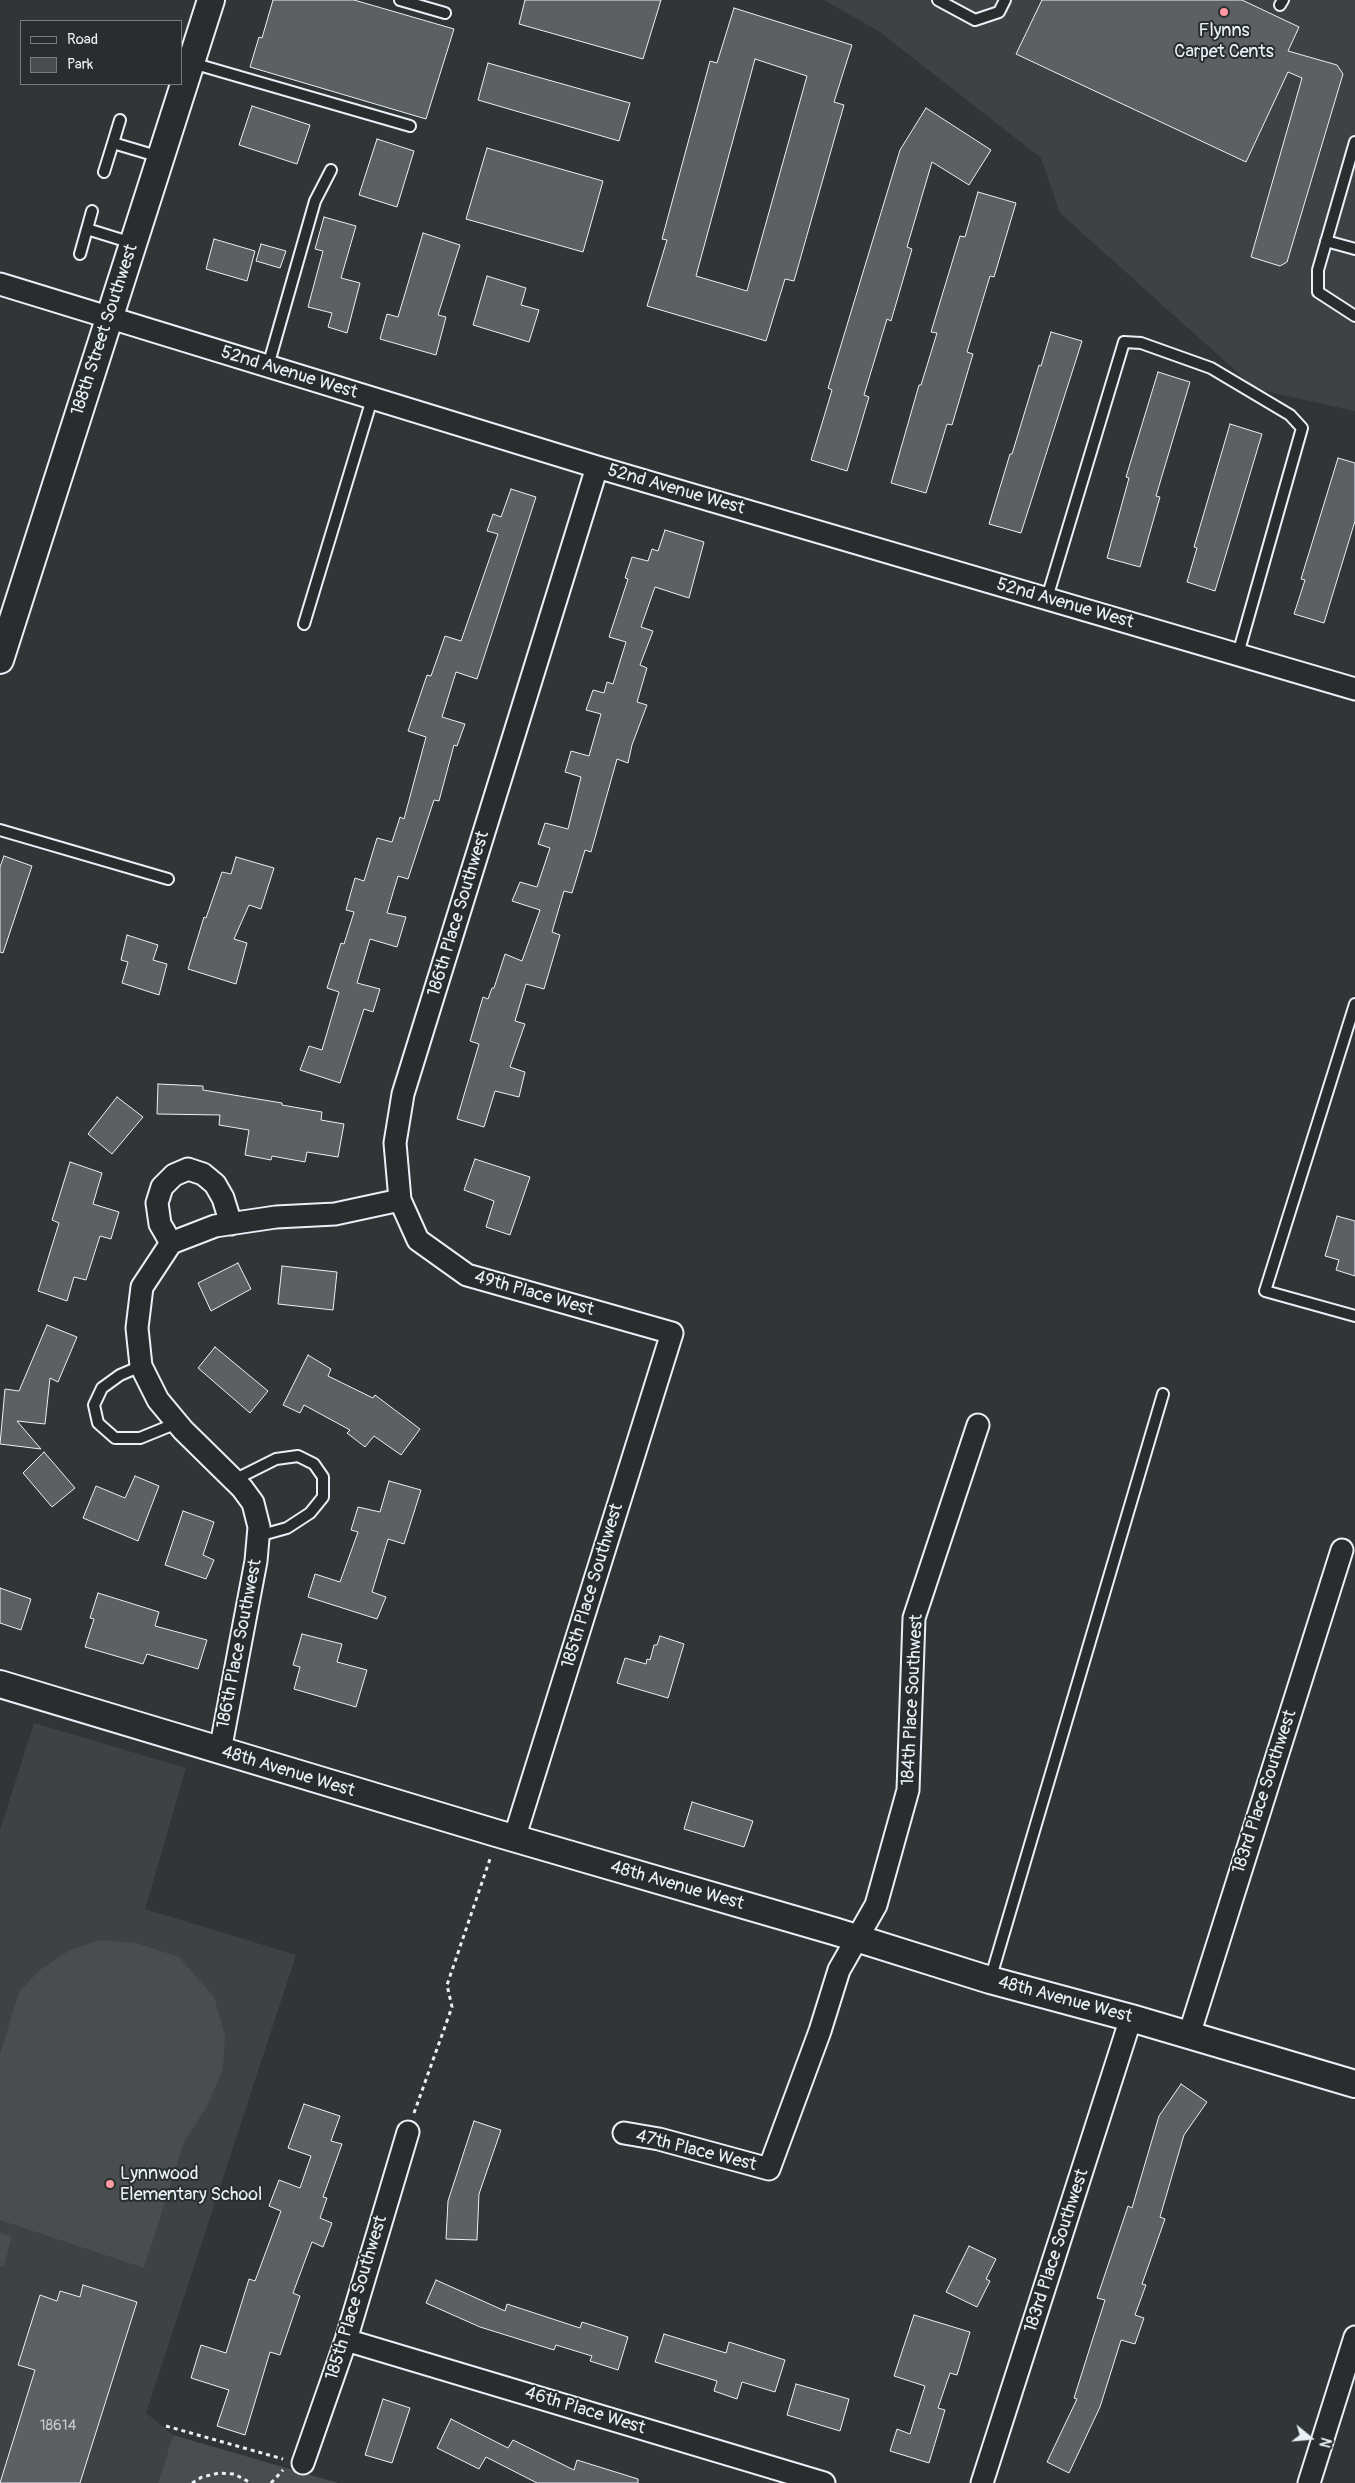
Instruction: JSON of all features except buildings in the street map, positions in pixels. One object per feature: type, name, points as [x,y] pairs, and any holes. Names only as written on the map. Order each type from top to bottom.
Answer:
[{"type":"street","name":"188th Street Southwest","points":[[0,660],[211,0]]},
{"type":"street","name":"52nd Avenue West","points":[[0,284],[110,316],[372,399],[598,467],[1355,689]]},
{"type":"street","name":"186th Place Southwest","points":[[400,1200],[395,1143],[403,1094],[598,467]]},
{"type":"street","points":[[230,1224],[223,1198],[214,1184],[202,1174],[188,1169],[174,1175],[162,1187],[157,1203],[160,1224],[171,1244],[214,1226],[230,1224],[276,1217],[335,1214],[400,1200]]},
{"type":"street","name":"49th Place West","points":[[400,1200],[418,1240],[467,1275],[672,1333]]},
{"type":"street","name":"186th Place Southwest","points":[[171,1244],[142,1287],[137,1328],[142,1366],[158,1400],[177,1423],[234,1480],[253,1503],[259,1527],[256,1560],[220,1751]]},
{"type":"street","name":"185th Place Southwest","points":[[505,1836],[672,1333]]},
{"type":"street","name":"184th Place Southwest","points":[[769,2169],[820,2031],[839,1970],[876,1905],[908,1790],[914,1618],[978,1425]]},
{"type":"street","name":"183rd Place Southwest","points":[[1189,2035],[1342,1550]]},
{"type":"street","name":"48th Avenue West","points":[[0,1684],[990,1980],[1131,2018],[1355,2084]]},
{"type":"street","name":"183rd Place Southwest","points":[[982,2483],[1131,2018]]},
{"type":"street","name":"185th Place Southwest","points":[[295,2462],[346,2340],[408,2132]]},
{"type":"street","name":"47th Place West","points":[[624,2133],[659,2139],[769,2169]]},
{"type":"street","points":[[1308,2483],[1355,2337]]},
{"type":"street","name":"46th Place West","points":[[346,2340],[824,2483]]},
{"type":"lane","points":[[400,0],[445,13]]},
{"type":"lane","points":[[938,0],[975,20],[999,12],[1005,0]]},
{"type":"lane","points":[[192,63],[410,126]]},
{"type":"lane","points":[[104,172],[120,120]]},
{"type":"lane","points":[[113,142],[161,157]]},
{"type":"lane","points":[[1355,142],[1318,270],[1318,292],[1355,316]]},
{"type":"lane","points":[[268,366],[315,200],[332,170]]},
{"type":"lane","points":[[80,254],[92,211]]},
{"type":"lane","points":[[87,229],[133,243]]},
{"type":"lane","points":[[1326,241],[1355,249]]},
{"type":"lane","points":[[1047,598],[1124,342],[1141,343],[1211,368],[1290,415],[1302,428],[1238,654]]},
{"type":"lane","points":[[304,624],[372,399]]},
{"type":"lane","points":[[0,830],[168,878]]},
{"type":"lane","points":[[1355,1004],[1264,1291],[1355,1316]]},
{"type":"lane","points":[[142,1366],[120,1375],[102,1388],[94,1405],[98,1424],[115,1438],[140,1438],[177,1423]]},
{"type":"lane","points":[[990,1980],[1163,1394]]},
{"type":"lane","name":"186th Place Southwest","points":[[234,1480],[276,1459],[298,1456],[314,1464],[323,1477],[322,1497],[310,1513],[287,1528],[258,1536]]},
{"type":"path","points":[[408,2132],[452,2007],[446,1985],[491,1856],[505,1836]]},
{"type":"path","points":[[166,2426],[295,2462]]},
{"type":"path","points":[[271,2483],[295,2462]]},
{"type":"path","points":[[192,2483],[202,2477],[219,2473],[234,2474],[251,2483]]},
{"type":"shaded area","points":[[824,0],[1355,0],[1355,411],[1256,389],[1060,213],[1041,158],[880,32]]},
{"type":"shaded area","name":"Lynnwood Elementary School","points":[[34,1723],[186,1768],[145,1909],[296,1955],[146,2413],[173,2435],[158,2483],[0,2483],[0,1830]]},
{"type":"green space","points":[[100,1940],[136,1943],[179,1957],[214,1997],[225,2035],[223,2069],[207,2106],[184,2142],[144,2268],[0,2220],[0,2055],[19,1992],[41,1969],[70,1950]]},
{"type":"green space","points":[[0,2233],[12,2236],[4,2266],[0,2267]]},
{"type":"green space","points":[[173,2435],[338,2483],[158,2483]]},
{"type":"place","name":"Flynns Carpet Cents","points":[[1224,12]]},
{"type":"place","name":"Lynnwood Elementary School","points":[[110,2184]]}]
